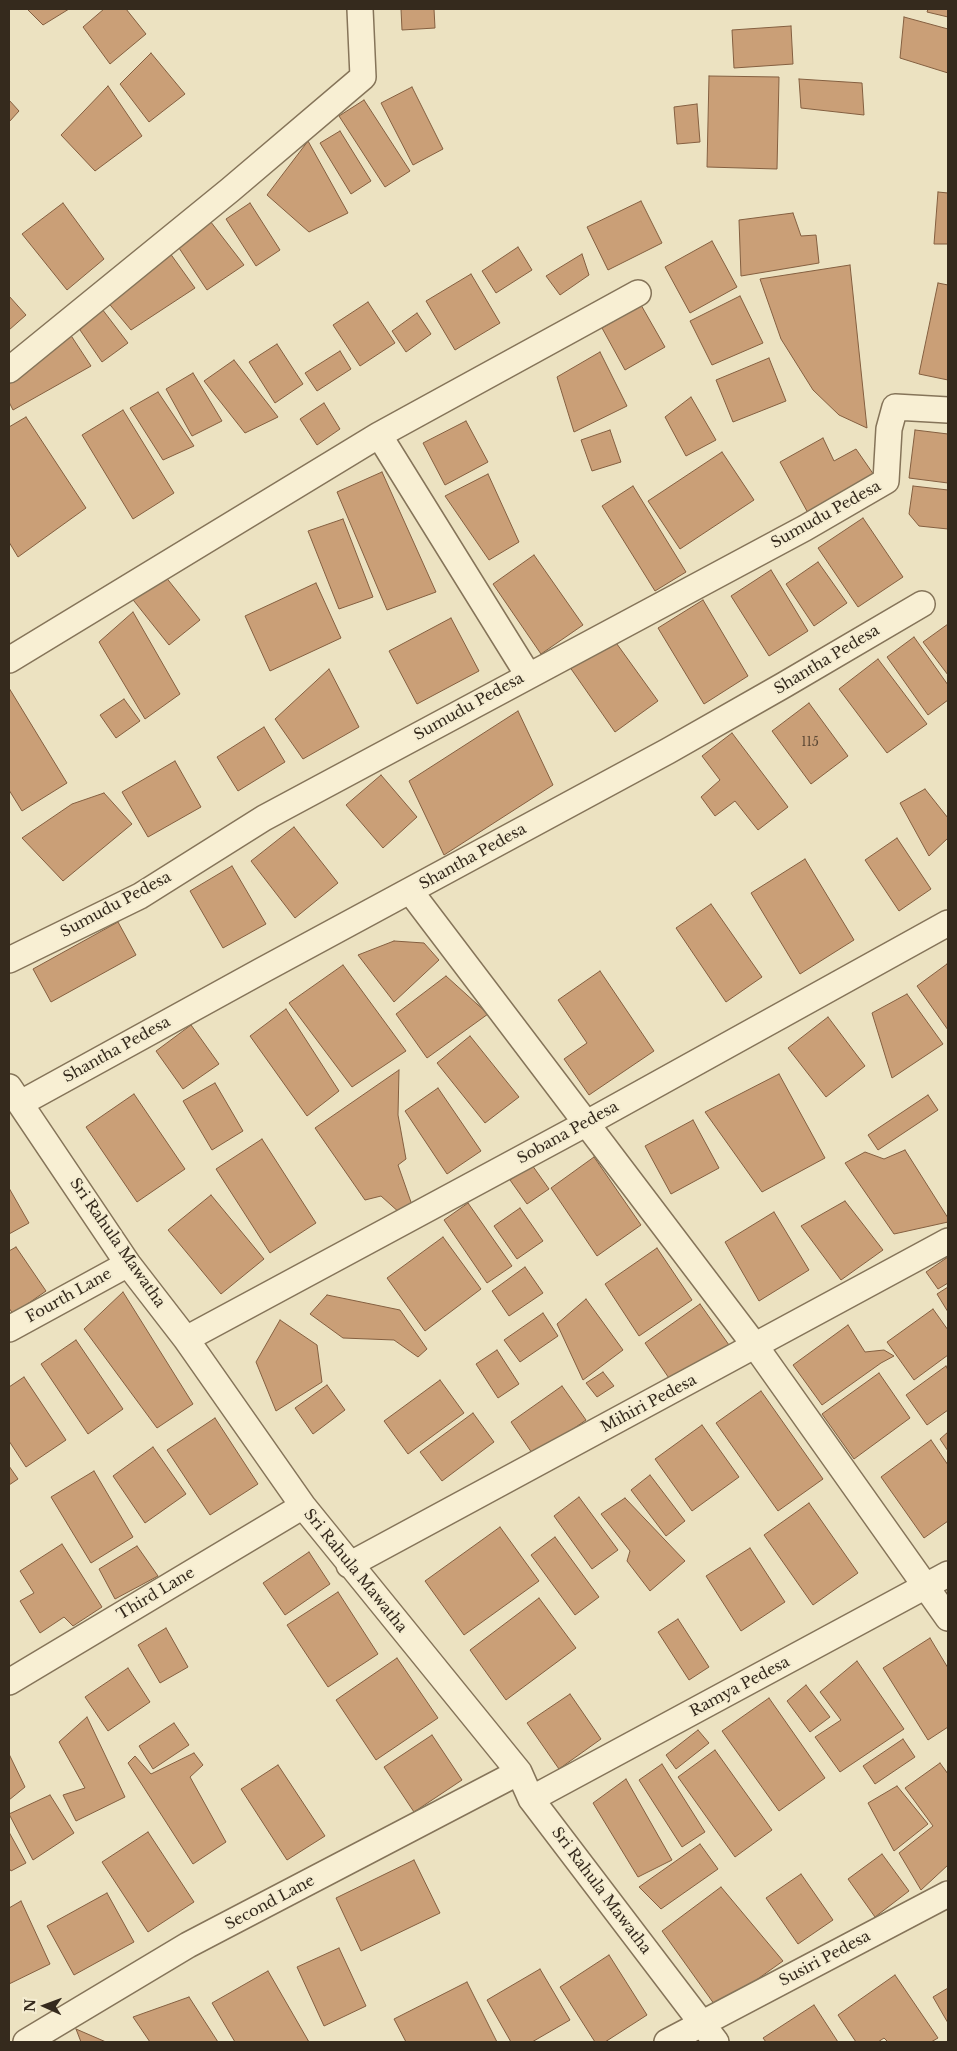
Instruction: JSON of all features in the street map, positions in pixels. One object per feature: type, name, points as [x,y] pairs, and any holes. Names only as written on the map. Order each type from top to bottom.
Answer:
[{"type":"street","points":[[9,370],[230,190],[362,78],[360,9]]},
{"type":"street","points":[[9,660],[379,435],[638,293]]},
{"type":"street","name":"Sumudu Pedesa","points":[[9,960],[140,896],[264,818],[805,528],[886,482],[889,430],[895,407],[948,410]]},
{"type":"street","points":[[379,435],[528,675]]},
{"type":"street","name":"Shantha Pedesa","points":[[15,1095],[261,970],[410,891],[784,685],[922,604]]},
{"type":"street","points":[[410,891],[756,1346],[948,1618]]},
{"type":"street","name":"Sobana Pedesa","points":[[186,1339],[587,1124],[948,923]]},
{"type":"street","name":"Sri Rahula Mawatha","points":[[15,1095],[128,1264],[186,1339],[303,1506],[519,1772],[531,1800],[709,2033]]},
{"type":"street","name":"Mihiri Pedesa","points":[[350,1565],[948,1242]]},
{"type":"street","name":"Fourth Lane","points":[[9,1329],[128,1264]]},
{"type":"street","name":"Third Lane","points":[[9,1682],[303,1506]]},
{"type":"street","name":"Ramya Pedesa","points":[[531,1800],[948,1574]]},
{"type":"street","name":"Second Lane","points":[[26,2042],[188,1945],[519,1772]]},
{"type":"street","name":"Susiri Pedesa","points":[[667,2042],[709,2033],[948,1894]]},
{"type":"building","points":[[27,9],[69,9],[43,25]]},
{"type":"building","points":[[104,9],[126,9],[146,34],[110,64],[83,27]]},
{"type":"building","points":[[401,9],[434,9],[435,28],[402,30]]},
{"type":"building","points":[[928,9],[948,9],[948,17],[927,12]]},
{"type":"building","points":[[904,17],[948,29],[948,73],[900,58]]},
{"type":"building","points":[[791,26],[793,64],[734,68],[732,30]]},
{"type":"building","points":[[151,53],[185,94],[149,122],[120,84]]},
{"type":"building","points":[[709,76],[779,77],[777,169],[707,167]]},
{"type":"building","points":[[799,79],[862,83],[864,115],[801,108]]},
{"type":"building","points":[[108,86],[142,136],[95,171],[61,135]]},
{"type":"building","points":[[412,87],[443,149],[413,165],[381,103]]},
{"type":"building","points":[[9,100],[19,111],[9,122]]},
{"type":"building","points":[[364,100],[410,171],[385,187],[339,116]]},
{"type":"building","points":[[697,104],[700,142],[677,144],[674,107]]},
{"type":"building","points":[[340,131],[371,181],[351,194],[320,143]]},
{"type":"building","points":[[308,141],[348,213],[309,232],[267,195]]},
{"type":"building","points":[[938,192],[948,193],[948,244],[934,244]]},
{"type":"building","points":[[641,201],[662,243],[608,270],[587,227]]},
{"type":"building","points":[[63,203],[104,259],[67,290],[22,234]]},
{"type":"building","points":[[250,203],[280,250],[256,266],[226,219]]},
{"type":"building","points":[[793,213],[801,236],[816,235],[819,263],[741,276],[739,220]]},
{"type":"building","points":[[207,217],[244,265],[207,290],[175,242]]},
{"type":"building","points":[[712,241],[737,287],[690,313],[665,267]]},
{"type":"building","points":[[518,247],[532,270],[496,293],[482,271]]},
{"type":"building","points":[[167,249],[195,288],[131,330],[106,300]]},
{"type":"building","points":[[582,254],[589,275],[560,295],[546,276]]},
{"type":"building","points":[[850,265],[867,428],[839,415],[813,390],[781,339],[760,279]]},
{"type":"building","points":[[471,274],[500,323],[455,350],[426,301]]},
{"type":"building","points":[[938,283],[948,285],[948,380],[919,374]]},
{"type":"building","points":[[9,296],[26,315],[9,330]]},
{"type":"building","points":[[740,296],[763,343],[712,365],[690,321]]},
{"type":"building","points":[[368,302],[395,343],[360,366],[333,325]]},
{"type":"building","points":[[641,305],[665,347],[625,370],[602,328]]},
{"type":"building","points":[[102,309],[128,343],[102,362],[80,330]]},
{"type":"building","points":[[417,313],[431,334],[406,352],[392,331]]},
{"type":"building","points":[[68,331],[91,366],[13,410],[9,402],[9,382]]},
{"type":"building","points":[[277,344],[303,384],[275,403],[249,362]]},
{"type":"building","points":[[340,351],[351,369],[317,391],[305,373]]},
{"type":"building","points":[[600,352],[627,406],[574,432],[557,377]]},
{"type":"building","points":[[769,358],[786,401],[733,422],[716,380]]},
{"type":"building","points":[[234,360],[278,417],[245,433],[204,381]]},
{"type":"building","points":[[193,373],[222,421],[192,436],[166,389]]},
{"type":"building","points":[[158,392],[194,446],[163,460],[130,408]]},
{"type":"building","points":[[691,397],[716,440],[686,456],[665,417]]},
{"type":"building","points":[[324,403],[340,429],[317,445],[300,419]]},
{"type":"building","points":[[123,410],[174,493],[133,519],[82,435]]},
{"type":"building","points":[[26,417],[86,508],[18,557],[9,542],[9,427]]},
{"type":"building","points":[[466,421],[488,462],[445,485],[423,443]]},
{"type":"building","points":[[610,430],[621,462],[592,471],[581,440]]},
{"type":"building","points":[[915,430],[948,434],[948,483],[909,478]]},
{"type":"building","points":[[823,438],[834,461],[856,449],[874,475],[808,513],[780,462]]},
{"type":"building","points":[[722,452],[754,500],[680,549],[648,501]]},
{"type":"building","points":[[382,472],[436,592],[387,610],[337,492]]},
{"type":"building","points":[[488,474],[519,542],[489,560],[445,496]]},
{"type":"building","points":[[633,486],[686,572],[655,591],[602,506]]},
{"type":"building","points":[[913,486],[948,490],[948,529],[919,526],[909,514]]},
{"type":"building","points":[[863,518],[903,577],[858,607],[818,548]]},
{"type":"building","points":[[343,519],[373,597],[339,609],[308,531]]},
{"type":"building","points":[[534,555],[583,625],[541,654],[493,584]]},
{"type":"building","points":[[818,562],[847,603],[814,626],[786,584]]},
{"type":"building","points":[[771,570],[808,631],[769,656],[731,596]]},
{"type":"building","points":[[161,571],[200,620],[169,645],[130,596]]},
{"type":"building","points":[[316,583],[341,638],[270,671],[245,616]]},
{"type":"building","points":[[703,600],[748,676],[704,704],[658,628]]},
{"type":"building","points":[[133,612],[180,694],[145,719],[99,642]]},
{"type":"building","points":[[451,618],[479,671],[417,704],[389,651]]},
{"type":"building","points":[[948,624],[948,675],[923,642]]},
{"type":"building","points":[[609,633],[658,701],[615,732],[567,663]]},
{"type":"building","points":[[914,637],[948,685],[948,700],[928,715],[887,657]]},
{"type":"building","points":[[878,659],[927,724],[887,753],[839,689]]},
{"type":"building","points":[[329,669],[359,727],[303,759],[275,719]]},
{"type":"building","points":[[9,688],[67,783],[22,811],[9,790]]},
{"type":"building","points":[[124,699],[140,721],[116,738],[100,715]]},
{"type":"building","points":[[809,703],[848,756],[811,784],[772,731]]},
{"type":"building","points":[[518,711],[553,785],[444,855],[409,781]]},
{"type":"building","points":[[264,727],[285,762],[238,791],[217,757]]},
{"type":"building","points":[[732,733],[788,807],[758,830],[735,801],[715,816],[701,797],[720,780],[702,756]]},
{"type":"building","points":[[175,761],[201,807],[148,837],[122,792]]},
{"type":"building","points":[[381,775],[417,817],[383,848],[346,805]]},
{"type":"building","points":[[925,789],[948,818],[948,838],[929,856],[900,803]]},
{"type":"building","points":[[104,793],[132,824],[63,881],[22,838],[72,804]]},
{"type":"building","points":[[294,827],[338,883],[295,918],[251,861]]},
{"type":"building","points":[[897,838],[931,889],[899,911],[865,860]]},
{"type":"building","points":[[805,859],[854,940],[800,974],[751,893]]},
{"type":"building","points":[[232,866],[266,924],[223,948],[190,891]]},
{"type":"building","points":[[711,904],[762,977],[726,1002],[676,928]]},
{"type":"building","points":[[118,922],[136,955],[51,1002],[33,969]]},
{"type":"building","points":[[394,941],[424,943],[439,960],[394,1002],[358,955]]},
{"type":"building","points":[[947,964],[948,966],[948,1030],[917,986]]},
{"type":"building","points":[[343,965],[406,1051],[352,1087],[289,1003]]},
{"type":"building","points":[[600,971],[654,1051],[589,1095],[564,1059],[587,1043],[558,1000]]},
{"type":"building","points":[[446,976],[488,1014],[427,1058],[396,1014]]},
{"type":"building","points":[[907,994],[943,1044],[892,1078],[872,1013]]},
{"type":"building","points":[[286,1009],[339,1091],[307,1116],[250,1036]]},
{"type":"building","points":[[828,1017],[865,1066],[826,1097],[788,1048]]},
{"type":"building","points":[[191,1025],[219,1064],[183,1089],[156,1051]]},
{"type":"building","points":[[470,1036],[519,1097],[485,1123],[437,1063]]},
{"type":"building","points":[[399,1070],[398,1115],[406,1159],[398,1165],[412,1205],[401,1214],[381,1196],[365,1200],[315,1128]]},
{"type":"building","points":[[779,1074],[825,1158],[762,1192],[705,1112]]},
{"type":"building","points":[[215,1083],[243,1131],[212,1150],[183,1101]]},
{"type":"building","points":[[438,1088],[481,1151],[447,1174],[405,1111]]},
{"type":"building","points":[[134,1094],[185,1169],[137,1202],[86,1127]]},
{"type":"building","points":[[928,1095],[938,1110],[878,1150],[868,1135]]},
{"type":"building","points":[[693,1120],[719,1168],[671,1194],[645,1146]]},
{"type":"building","points":[[262,1139],[316,1223],[270,1253],[216,1169]]},
{"type":"building","points":[[905,1150],[948,1218],[948,1222],[894,1234],[845,1163],[865,1152],[884,1159]]},
{"type":"building","points":[[594,1157],[641,1225],[597,1256],[551,1188]]},
{"type":"building","points":[[532,1165],[549,1189],[527,1204],[510,1180]]},
{"type":"building","points":[[9,1188],[29,1223],[9,1234]]},
{"type":"building","points":[[211,1195],[264,1259],[221,1294],[168,1230]]},
{"type":"building","points":[[845,1201],[883,1250],[841,1280],[801,1226]]},
{"type":"building","points":[[468,1203],[512,1266],[487,1283],[444,1220]]},
{"type":"building","points":[[520,1208],[543,1241],[517,1259],[494,1226]]},
{"type":"building","points":[[774,1212],[809,1270],[759,1301],[725,1242]]},
{"type":"building","points":[[443,1237],[481,1289],[425,1331],[387,1278]]},
{"type":"building","points":[[16,1247],[46,1291],[13,1314],[9,1308],[9,1251]]},
{"type":"building","points":[[657,1248],[692,1300],[639,1336],[605,1284]]},
{"type":"building","points":[[948,1257],[948,1283],[938,1289],[926,1272]]},
{"type":"building","points":[[525,1267],[543,1293],[509,1316],[492,1291]]},
{"type":"building","points":[[948,1287],[948,1312],[937,1294]]},
{"type":"building","points":[[123,1292],[193,1404],[157,1428],[84,1329]]},
{"type":"building","points":[[327,1295],[400,1310],[427,1349],[418,1357],[394,1340],[343,1338],[310,1314]]},
{"type":"building","points":[[586,1299],[623,1350],[583,1380],[557,1324]]},
{"type":"building","points":[[700,1304],[729,1345],[673,1384],[645,1343]]},
{"type":"building","points":[[933,1309],[948,1330],[948,1355],[914,1380],[887,1342]]},
{"type":"building","points":[[543,1313],[558,1336],[520,1362],[504,1340]]},
{"type":"building","points":[[280,1320],[317,1345],[322,1382],[276,1411],[256,1362]]},
{"type":"building","points":[[848,1325],[865,1352],[884,1350],[894,1356],[881,1363],[822,1405],[793,1365]]},
{"type":"building","points":[[76,1340],[123,1409],[88,1434],[41,1364]]},
{"type":"building","points":[[497,1350],[519,1384],[498,1398],[476,1364]]},
{"type":"building","points":[[946,1366],[948,1370],[948,1410],[927,1425],[906,1395]]},
{"type":"building","points":[[603,1372],[614,1386],[597,1397],[586,1383]]},
{"type":"building","points":[[879,1373],[910,1418],[854,1459],[822,1414]]},
{"type":"building","points":[[24,1377],[66,1440],[26,1467],[9,1441],[9,1387]]},
{"type":"building","points":[[440,1380],[464,1413],[408,1454],[384,1421]]},
{"type":"building","points":[[327,1385],[345,1410],[313,1434],[295,1408]]},
{"type":"building","points":[[562,1386],[586,1420],[534,1456],[511,1422]]},
{"type":"building","points":[[761,1391],[823,1479],[778,1511],[716,1423]]},
{"type":"building","points":[[473,1413],[494,1442],[442,1481],[420,1452]]},
{"type":"building","points":[[215,1418],[258,1484],[210,1515],[167,1450]]},
{"type":"building","points":[[702,1425],[739,1477],[692,1511],[655,1459]]},
{"type":"building","points":[[948,1432],[948,1451],[940,1439]]},
{"type":"building","points":[[931,1440],[948,1465],[948,1521],[924,1538],[881,1477]]},
{"type":"building","points":[[153,1447],[186,1494],[145,1523],[113,1476]]},
{"type":"building","points":[[9,1466],[18,1479],[9,1485]]},
{"type":"building","points":[[94,1471],[133,1537],[91,1563],[51,1497]]},
{"type":"building","points":[[650,1475],[685,1521],[666,1536],[631,1490]]},
{"type":"building","points":[[579,1497],[618,1550],[592,1569],[554,1516]]},
{"type":"building","points":[[625,1498],[685,1561],[650,1591],[627,1561],[630,1551],[601,1514]]},
{"type":"building","points":[[809,1503],[858,1573],[813,1605],[764,1535]]},
{"type":"building","points":[[500,1527],[539,1581],[464,1635],[425,1581]]},
{"type":"building","points":[[555,1537],[599,1597],[575,1615],[531,1555]]},
{"type":"building","points":[[62,1544],[102,1607],[73,1626],[64,1617],[40,1633],[20,1601],[34,1593],[20,1571]]},
{"type":"building","points":[[137,1546],[158,1576],[115,1599],[99,1569]]},
{"type":"building","points":[[750,1548],[785,1602],[741,1631],[706,1576]]},
{"type":"building","points":[[309,1552],[330,1584],[285,1615],[263,1583]]},
{"type":"building","points":[[338,1592],[378,1654],[328,1687],[287,1625]]},
{"type":"building","points":[[539,1598],[576,1648],[506,1700],[470,1650]]},
{"type":"building","points":[[678,1619],[709,1667],[689,1680],[658,1632]]},
{"type":"building","points":[[166,1628],[188,1667],[160,1683],[138,1645]]},
{"type":"building","points":[[930,1638],[948,1668],[948,1727],[928,1740],[883,1668]]},
{"type":"building","points":[[397,1658],[438,1718],[376,1760],[336,1700]]},
{"type":"building","points":[[857,1661],[904,1729],[840,1772],[815,1737],[841,1720],[820,1692]]},
{"type":"building","points":[[128,1668],[150,1702],[108,1731],[85,1697]]},
{"type":"building","points":[[806,1685],[830,1717],[810,1732],[787,1701]]},
{"type":"building","points":[[570,1694],[601,1739],[559,1769],[527,1723]]},
{"type":"building","points":[[769,1698],[825,1778],[779,1811],[722,1731]]},
{"type":"building","points":[[87,1717],[125,1797],[76,1821],[63,1795],[85,1788],[59,1742]]},
{"type":"building","points":[[174,1723],[189,1745],[153,1769],[139,1746]]},
{"type":"building","points":[[698,1730],[709,1743],[676,1769],[666,1755]]},
{"type":"building","points":[[432,1735],[462,1780],[414,1812],[384,1767]]},
{"type":"building","points":[[903,1739],[915,1757],[875,1784],[863,1766]]},
{"type":"building","points":[[715,1750],[772,1830],[735,1857],[678,1777]]},
{"type":"building","points":[[194,1753],[203,1765],[190,1777],[226,1842],[193,1864],[128,1763],[135,1756],[151,1774]]},
{"type":"building","points":[[9,1754],[25,1787],[9,1800]]},
{"type":"building","points":[[940,1763],[948,1774],[948,1865],[921,1890],[899,1853],[933,1826],[905,1788]]},
{"type":"building","points":[[662,1764],[705,1832],[682,1847],[639,1780]]},
{"type":"building","points":[[278,1765],[325,1836],[287,1860],[241,1789]]},
{"type":"building","points":[[626,1779],[672,1860],[638,1877],[593,1803]]},
{"type":"building","points":[[897,1786],[928,1824],[894,1851],[868,1803]]},
{"type":"building","points":[[50,1795],[74,1833],[33,1860],[9,1814]]},
{"type":"building","points":[[9,1832],[26,1863],[11,1871],[9,1868]]},
{"type":"building","points":[[148,1832],[194,1902],[148,1932],[102,1862]]},
{"type":"building","points":[[700,1844],[718,1869],[661,1909],[639,1887]]},
{"type":"building","points":[[882,1854],[909,1891],[875,1917],[848,1879]]},
{"type":"building","points":[[414,1860],[440,1913],[361,1951],[336,1898]]},
{"type":"building","points":[[801,1874],[833,1920],[798,1944],[766,1898]]},
{"type":"building","points":[[721,1887],[783,1961],[717,2008],[662,1931]]},
{"type":"building","points":[[107,1893],[134,1942],[74,1975],[47,1926]]},
{"type":"building","points":[[21,1901],[50,1964],[9,1984],[9,1908]]},
{"type":"building","points":[[339,1948],[366,2006],[324,2026],[297,1967]]},
{"type":"building","points":[[609,1955],[647,2015],[605,2042],[595,2042],[560,1987]]},
{"type":"building","points":[[540,1969],[570,2020],[532,2042],[511,2042],[487,2000]]},
{"type":"building","points":[[268,1971],[309,2042],[235,2042],[212,2003]]},
{"type":"building","points":[[895,1975],[938,2038],[931,2042],[888,2042],[884,2038],[878,2042],[856,2042],[838,2015]]},
{"type":"building","points":[[467,1982],[497,2042],[406,2042],[394,2019]]},
{"type":"building","points":[[948,1988],[948,2023],[933,1997]]},
{"type":"building","points":[[189,1997],[218,2042],[150,2042],[133,2017]]},
{"type":"building","points":[[814,2005],[838,2042],[766,2042],[763,2038]]},
{"type":"building","points":[[76,2029],[106,2042],[81,2042]]}]
